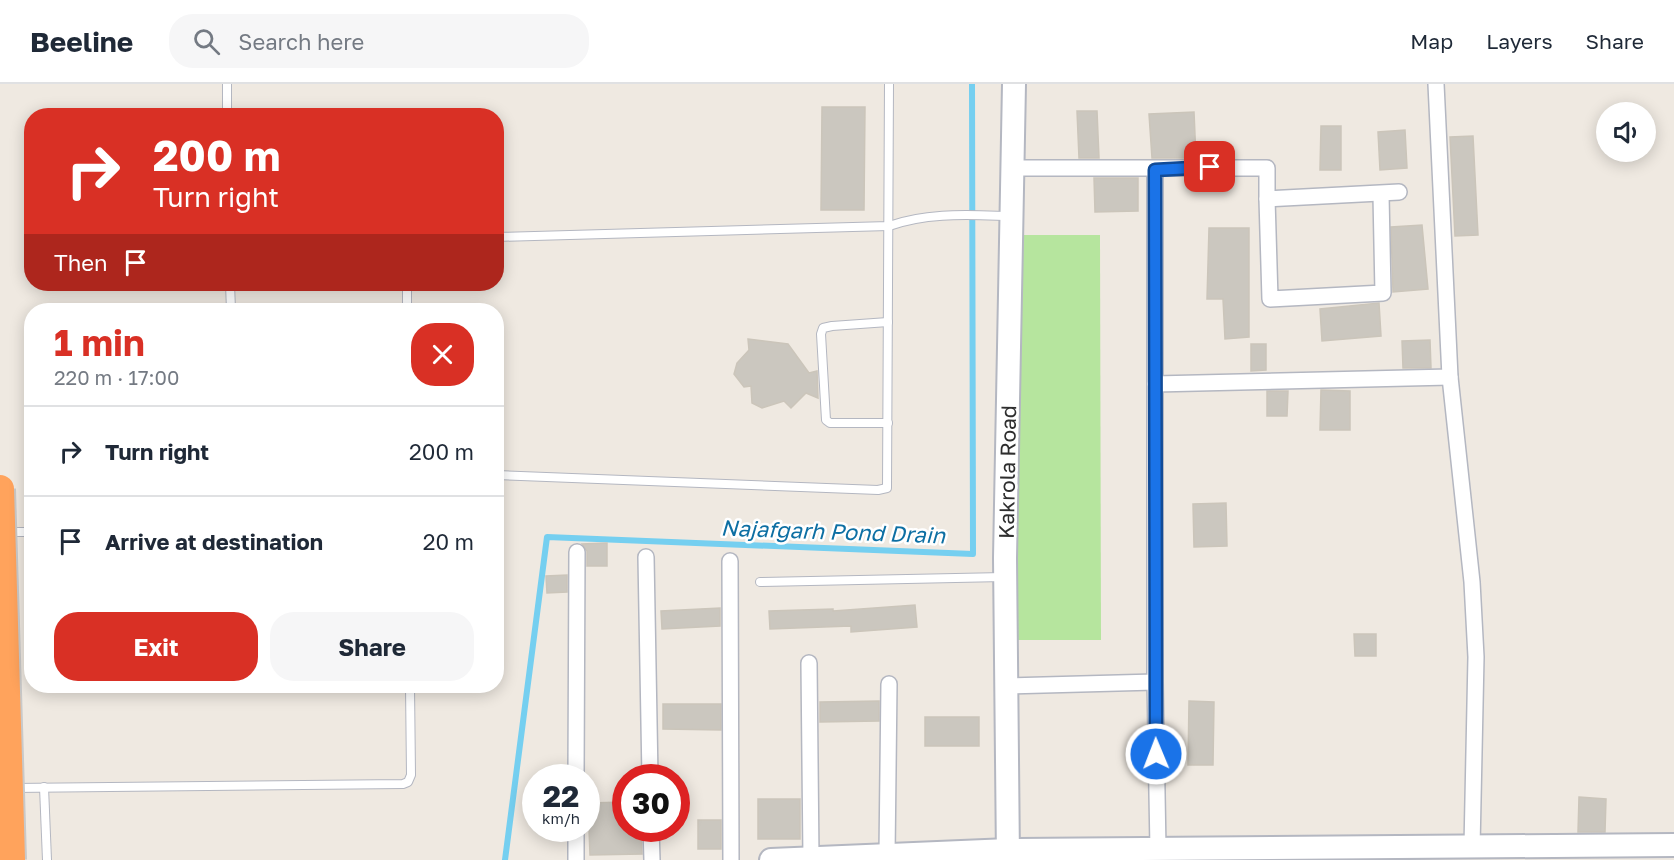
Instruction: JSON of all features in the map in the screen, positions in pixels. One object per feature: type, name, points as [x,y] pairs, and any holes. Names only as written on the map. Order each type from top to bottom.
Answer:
[{"type":"highway","points":[[0,489],[11,860]]},
{"type":"street","name":"Kakrola Road","points":[[1008,855],[1006,577],[1014,84]]},
{"type":"street","points":[[1436,84],[1450,377],[1472,582],[1476,646],[1477,704],[1472,847]]},
{"type":"street","points":[[1013,168],[1155,170],[1191,167],[1267,168],[1270,299],[1383,293],[1381,195]]},
{"type":"street","points":[[1155,170],[1155,682],[1158,849]]},
{"type":"street","points":[[1267,199],[1381,195],[1399,192]]},
{"type":"street","points":[[1155,384],[1450,377]]},
{"type":"street","points":[[576,764],[577,552]]},
{"type":"street","points":[[646,557],[650,764]]},
{"type":"street","points":[[730,561],[731,860]]},
{"type":"street","points":[[809,663],[811,858]]},
{"type":"street","points":[[1007,686],[1155,682]]},
{"type":"street","points":[[889,684],[900,856]]},
{"type":"street","points":[[576,842],[576,860]]},
{"type":"street","points":[[651,842],[652,860]]},
{"type":"street","points":[[771,860],[900,856],[1110,855],[1158,849],[1219,854],[1402,854],[1472,847],[1504,853],[1674,845]]},
{"type":"lane","points":[[227,84],[227,108]]},
{"type":"lane","points":[[504,475],[878,490],[887,488],[889,84]]},
{"type":"lane","points":[[504,237],[889,226],[907,220],[949,214],[1012,216]]},
{"type":"lane","points":[[888,322],[832,326],[823,328],[821,334],[826,420],[830,423],[888,423]]},
{"type":"lane","points":[[0,532],[24,532]]},
{"type":"lane","points":[[759,582],[1006,577]]},
{"type":"lane","points":[[0,788],[403,784],[408,782],[411,775],[410,693]]},
{"type":"lane","points":[[44,788],[47,860]]},
{"type":"green space","points":[[1021,235],[1100,235],[1101,640],[1011,640]]},
{"type":"building","points":[[822,107],[865,107],[864,210],[821,210]]},
{"type":"building","points":[[1077,111],[1097,111],[1099,158],[1079,158]]},
{"type":"building","points":[[1194,112],[1196,158],[1152,158],[1149,114]]},
{"type":"building","points":[[1321,126],[1341,126],[1341,170],[1320,170]]},
{"type":"building","points":[[1405,130],[1407,168],[1380,170],[1378,132]]},
{"type":"building","points":[[1473,136],[1478,235],[1455,236],[1450,137]]},
{"type":"building","points":[[1094,178],[1138,178],[1138,211],[1095,212]]},
{"type":"building","points":[[1422,225],[1428,289],[1393,292],[1391,227]]},
{"type":"building","points":[[1209,228],[1249,228],[1249,337],[1225,339],[1223,299],[1207,299]]},
{"type":"building","points":[[1379,303],[1381,336],[1322,341],[1320,309]]},
{"type":"building","points":[[748,339],[788,344],[809,373],[817,371],[818,398],[806,393],[791,408],[784,401],[762,408],[752,403],[751,386],[744,387],[734,374],[737,363],[749,350]]},
{"type":"building","points":[[1430,340],[1431,368],[1403,368],[1402,341]]},
{"type":"building","points":[[1251,344],[1266,344],[1266,370],[1251,371]]},
{"type":"building","points":[[1321,390],[1350,391],[1350,430],[1320,430]]},
{"type":"building","points":[[1267,391],[1288,391],[1287,416],[1267,416]]},
{"type":"building","points":[[1226,503],[1227,546],[1194,547],[1193,504]]},
{"type":"building","points":[[607,543],[607,566],[587,566],[587,551],[582,544]]},
{"type":"building","points":[[567,575],[567,592],[547,593],[546,576]]},
{"type":"building","points":[[915,605],[917,627],[851,632],[851,626],[770,629],[769,611],[833,609],[833,611]]},
{"type":"building","points":[[720,608],[720,626],[662,629],[661,611]]},
{"type":"building","points":[[1354,634],[1376,634],[1376,656],[1355,656]]},
{"type":"building","points":[[879,701],[879,721],[820,722],[820,702]]},
{"type":"building","points":[[1189,701],[1214,702],[1213,765],[1188,765]]},
{"type":"building","points":[[663,704],[721,704],[721,730],[663,729]]},
{"type":"building","points":[[925,717],[979,717],[979,746],[925,746]]},
{"type":"building","points":[[1579,797],[1606,799],[1605,832],[1578,832]]},
{"type":"building","points":[[758,799],[800,799],[800,839],[758,839]]},
{"type":"building","points":[[612,802],[612,842],[641,842],[642,854],[590,855],[590,842],[600,842],[600,803]]},
{"type":"building","points":[[698,820],[721,820],[721,849],[698,849]]},
{"type":"waterway","name":"Najafgarh Pond Drain","points":[[505,860],[547,537],[973,554],[972,84]]},
{"type":"route","points":[[1156,754],[1155,170],[1210,167]]}]
